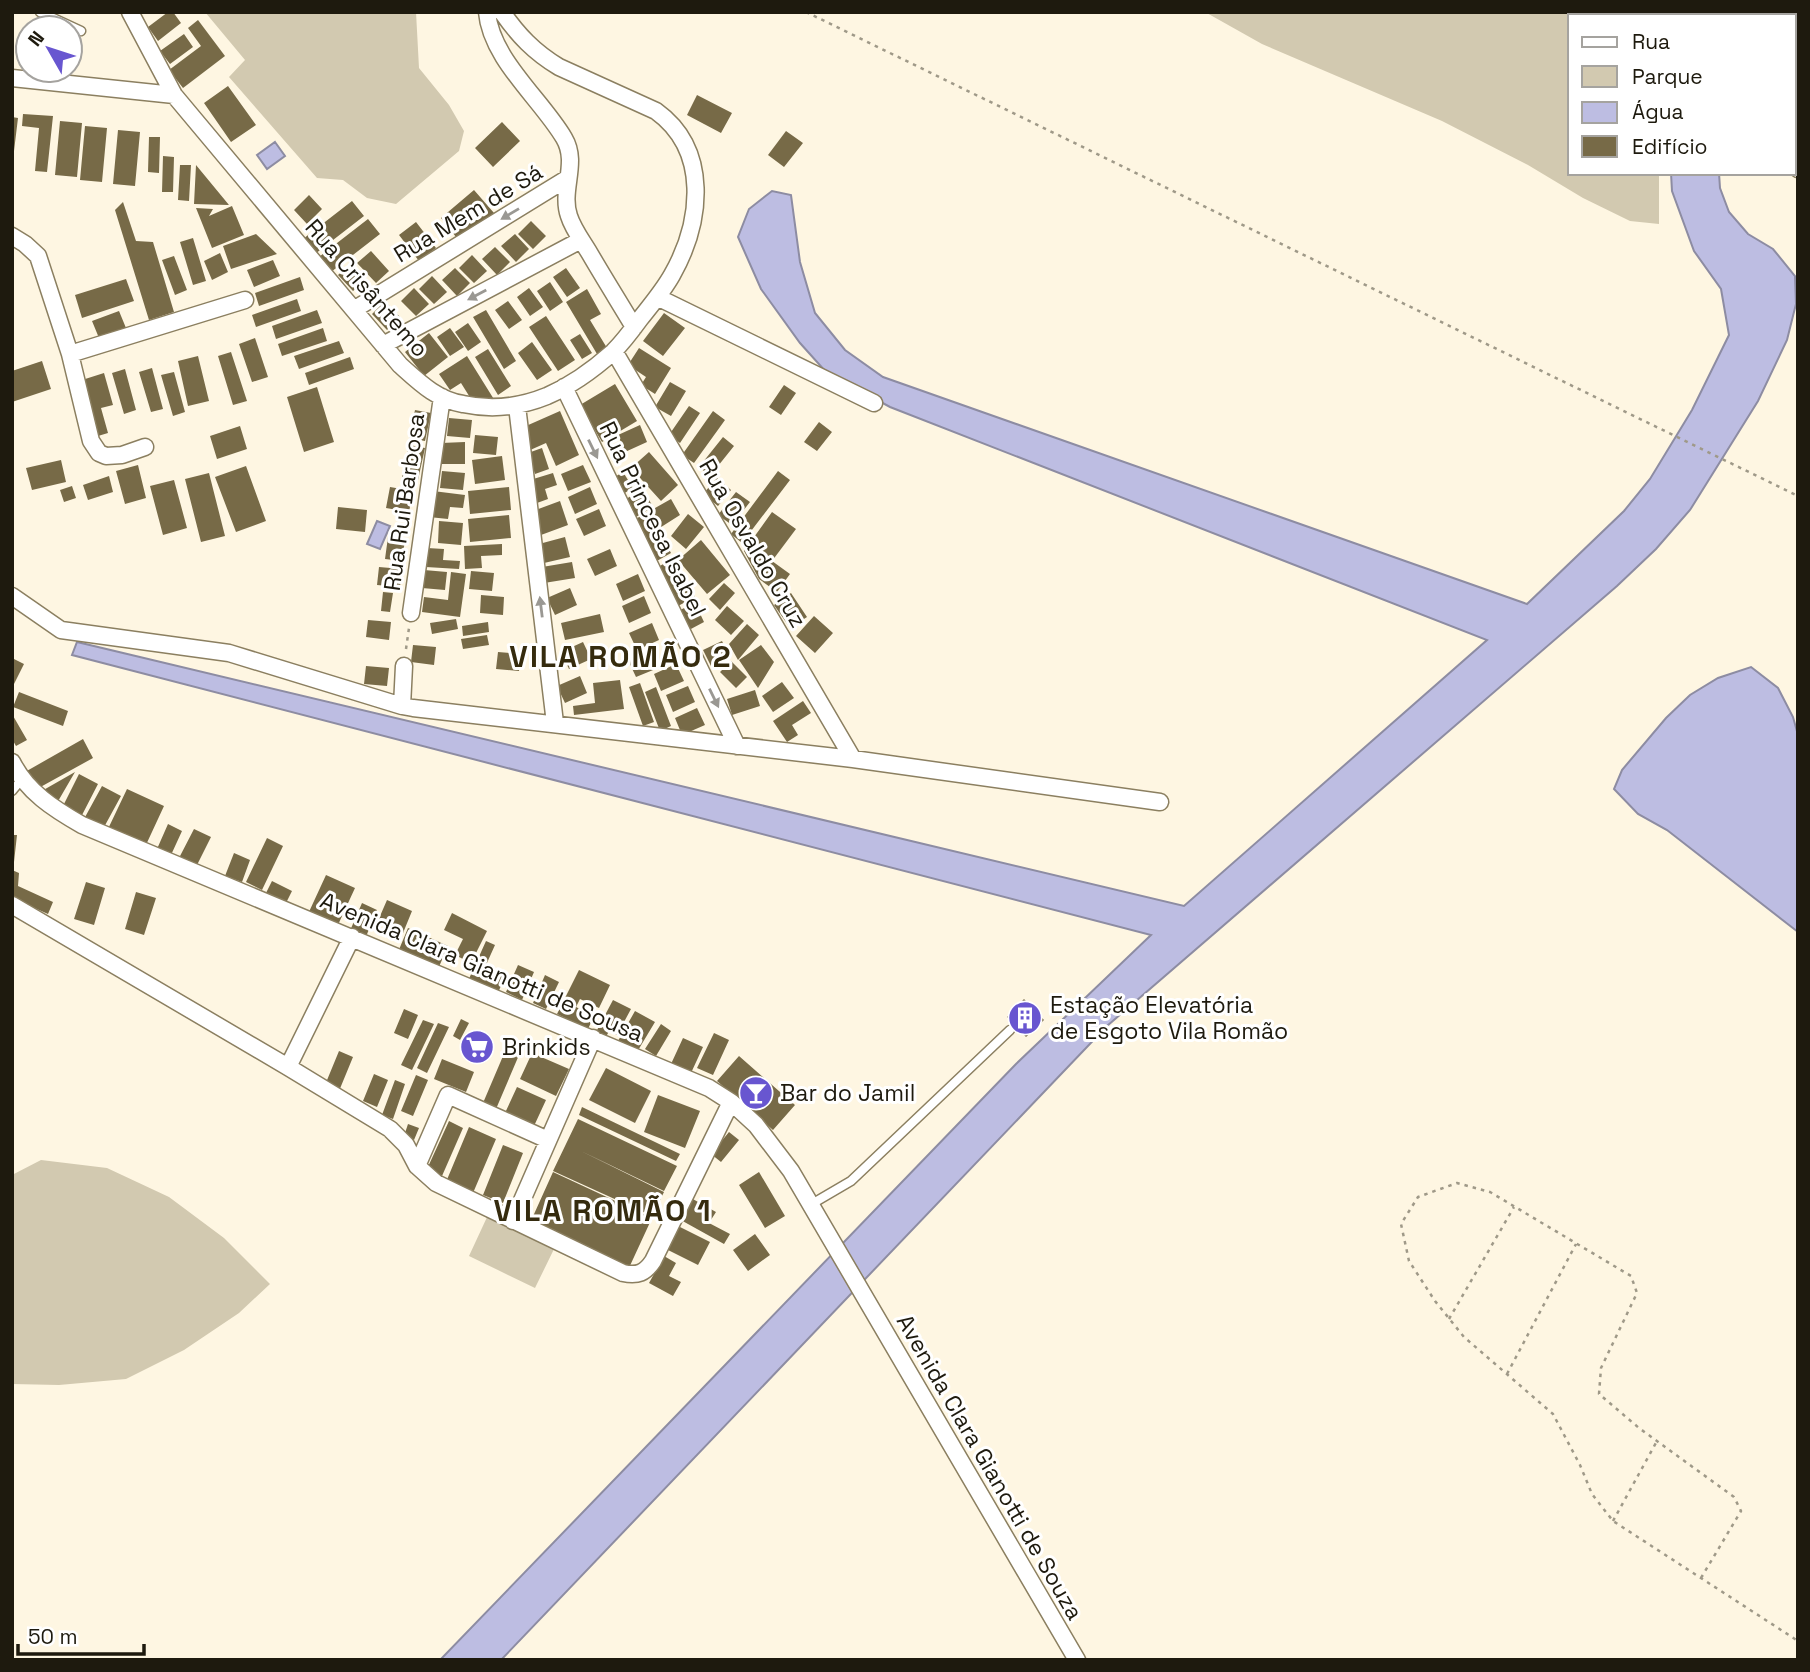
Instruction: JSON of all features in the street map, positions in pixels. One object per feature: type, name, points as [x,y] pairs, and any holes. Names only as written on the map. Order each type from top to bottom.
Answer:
[{"type":"street","name":"Rua Crisântemo","points":[[130,12],[174,95],[383,345],[416,380],[442,397],[461,404],[517,406],[548,396],[564,387],[614,351],[634,327],[672,275],[683,251],[694,212],[696,182],[686,144],[677,129],[656,111],[559,68],[545,59],[528,46],[502,12]]},
{"type":"street","points":[[487,12],[490,30],[502,54],[569,148],[571,166],[566,205],[569,219],[634,327]]},
{"type":"street","points":[[12,78],[174,95]]},
{"type":"street","name":"Rua Mem de Sá","points":[[355,309],[568,178]]},
{"type":"street","points":[[12,236],[38,256],[70,354],[94,447],[106,456],[145,447]]},
{"type":"street","points":[[383,345],[581,240]]},
{"type":"street","points":[[657,296],[874,403]]},
{"type":"street","points":[[70,354],[245,300]]},
{"type":"street","name":"Rua Osvaldo Cruz","points":[[614,351],[853,759]]},
{"type":"street","name":"Rua Princesa Isabel","points":[[564,387],[737,746]]},
{"type":"street","name":"Rua Rui Barbosa","points":[[411,613],[442,397]]},
{"type":"street","points":[[517,406],[555,723]]},
{"type":"street","points":[[12,596],[61,630],[229,653],[402,706],[853,759],[1160,802]]},
{"type":"street","points":[[402,706],[404,666]]},
{"type":"street","name":"Avenida Clara Gianotti de Sousa","points":[[12,762],[17,785],[82,825],[709,1088],[731,1102],[756,1125],[777,1151],[864,1297]]},
{"type":"street","points":[[12,905],[390,1129],[406,1145],[421,1170],[436,1182],[614,1270],[633,1275],[648,1269],[731,1102]]},
{"type":"street","points":[[288,1067],[352,937]]},
{"type":"street","points":[[513,1222],[593,1038]]},
{"type":"street","points":[[421,1170],[448,1095],[548,1140]]},
{"type":"street","name":"Avenida Clara Gianotti de Souza","points":[[864,1297],[1077,1660]]},
{"type":"lane","points":[[810,1205],[857,1175],[1010,1030]]},
{"type":"path","points":[[806,12],[1798,496]]},
{"type":"path","points":[[404,666],[411,613]]},
{"type":"path","points":[[1701,1578],[1741,1511],[1734,1497],[1657,1441],[1599,1394],[1601,1368],[1637,1293],[1631,1276],[1490,1192],[1457,1183],[1418,1197],[1401,1224],[1409,1261],[1464,1337],[1553,1414],[1592,1494],[1613,1521],[1798,1641]]},
{"type":"path","points":[[1450,1319],[1514,1206]]},
{"type":"path","points":[[1507,1374],[1576,1243]]},
{"type":"path","points":[[1613,1521],[1657,1441]]},
{"type":"green space","points":[[205,12],[416,12],[419,68],[449,105],[464,131],[459,151],[396,204],[367,198],[343,180],[317,178],[229,77],[245,60]]},
{"type":"green space","points":[[1205,12],[1640,12],[1568,14],[1568,175],[1659,175],[1659,224],[1630,221],[1442,121],[1262,44]]},
{"type":"green space","points":[[41,1160],[107,1168],[169,1197],[224,1238],[270,1284],[239,1313],[184,1350],[126,1379],[59,1385],[12,1384],[12,1175]]},
{"type":"green space","points":[[488,1215],[555,1247],[535,1288],[469,1256]]},
{"type":"water","points":[[275,142],[285,156],[267,169],[257,155]]},
{"type":"water","points":[[1671,175],[1719,175],[1720,188],[1729,212],[1748,234],[1773,249],[1795,276],[1796,304],[1787,340],[1758,401],[1690,510],[1656,549],[1617,586],[1107,1026],[501,1660],[440,1660],[1016,1064],[1151,935],[72,655],[77,642],[1184,906],[1487,640],[890,407],[826,372],[800,343],[761,289],[738,237],[749,209],[772,191],[791,195],[800,262],[815,313],[845,350],[883,377],[1527,604],[1624,511],[1650,479],[1692,410],[1729,335],[1721,289],[1694,251],[1672,191]]},
{"type":"water","points":[[377,521],[390,526],[380,549],[367,544]]},
{"type":"water","points":[[1751,667],[1778,688],[1793,717],[1798,735],[1798,932],[1667,830],[1638,814],[1614,789],[1622,770],[1666,718],[1690,695],[1718,678]]},
{"type":"building","points":[[168,12],[173,12],[181,23],[158,41],[148,27]]},
{"type":"building","points":[[198,20],[225,56],[183,88],[169,70],[201,46],[188,28]]},
{"type":"building","points":[[184,34],[193,47],[170,64],[160,51]]},
{"type":"building","points":[[228,86],[256,125],[231,142],[204,103]]},
{"type":"building","points":[[697,95],[732,113],[721,133],[687,115]]},
{"type":"building","points":[[23,114],[53,116],[47,172],[35,171],[39,128],[22,126]]},
{"type":"building","points":[[12,117],[18,118],[14,151],[12,150]]},
{"type":"building","points":[[60,121],[82,123],[77,177],[55,175]]},
{"type":"building","points":[[502,122],[520,141],[493,167],[475,148]]},
{"type":"building","points":[[85,126],[107,128],[102,182],[80,180]]},
{"type":"building","points":[[118,130],[140,132],[135,186],[113,184]]},
{"type":"building","points":[[786,131],[803,143],[784,167],[768,155]]},
{"type":"building","points":[[149,137],[160,137],[159,173],[148,172]]},
{"type":"building","points":[[163,156],[174,157],[173,192],[162,192]]},
{"type":"building","points":[[180,165],[191,165],[189,201],[178,200]]},
{"type":"building","points":[[196,165],[229,205],[194,204]]},
{"type":"building","points":[[474,190],[494,213],[460,242],[441,218]]},
{"type":"building","points":[[309,195],[322,209],[307,224],[294,210]]},
{"type":"building","points":[[352,201],[364,216],[315,254],[303,239]]},
{"type":"building","points":[[123,202],[136,241],[153,242],[174,312],[149,320],[115,210]]},
{"type":"building","points":[[232,206],[244,235],[212,248],[196,208],[213,209],[209,216]]},
{"type":"building","points":[[368,219],[380,234],[331,272],[319,257]]},
{"type":"building","points":[[531,221],[546,236],[533,249],[518,234]]},
{"type":"building","points":[[416,222],[436,248],[419,261],[399,235]]},
{"type":"building","points":[[256,234],[277,254],[231,269],[223,246]]},
{"type":"building","points":[[515,234],[529,249],[516,262],[501,246]]},
{"type":"building","points":[[193,238],[206,281],[193,285],[180,242]]},
{"type":"building","points":[[495,247],[510,262],[497,275],[482,259]]},
{"type":"building","points":[[371,251],[389,271],[376,283],[357,263]]},
{"type":"building","points":[[220,253],[228,272],[212,280],[204,261]]},
{"type":"building","points":[[472,255],[487,271],[474,283],[459,268]]},
{"type":"building","points":[[174,256],[187,290],[175,295],[162,260]]},
{"type":"building","points":[[273,260],[280,276],[254,287],[247,270]]},
{"type":"building","points":[[350,264],[365,281],[353,291],[338,275]]},
{"type":"building","points":[[455,268],[470,283],[457,296],[442,280]]},
{"type":"building","points":[[566,268],[580,288],[567,297],[553,277]]},
{"type":"building","points":[[432,276],[447,292],[434,304],[419,289]]},
{"type":"building","points":[[300,277],[304,290],[259,306],[255,293]]},
{"type":"building","points":[[126,279],[134,301],[82,318],[75,295]]},
{"type":"building","points":[[550,282],[563,302],[550,311],[537,291]]},
{"type":"building","points":[[414,288],[429,304],[416,316],[401,301]]},
{"type":"building","points":[[529,288],[543,307],[530,316],[517,297]]},
{"type":"building","points":[[587,289],[601,314],[590,320],[607,348],[597,354],[566,302]]},
{"type":"building","points":[[297,299],[301,311],[256,327],[252,315]]},
{"type":"building","points":[[385,301],[400,317],[387,330],[372,314]]},
{"type":"building","points":[[508,301],[522,320],[509,329],[495,310]]},
{"type":"building","points":[[317,310],[322,323],[276,339],[272,326]]},
{"type":"building","points":[[486,310],[516,361],[504,369],[473,317]]},
{"type":"building","points":[[119,311],[126,328],[99,338],[92,321]]},
{"type":"building","points":[[664,313],[685,328],[663,356],[643,341]]},
{"type":"building","points":[[546,316],[575,360],[558,371],[529,327]]},
{"type":"building","points":[[468,323],[481,342],[468,351],[455,332]]},
{"type":"building","points":[[323,328],[327,341],[282,356],[278,344]]},
{"type":"building","points":[[450,328],[464,347],[450,356],[437,337]]},
{"type":"building","points":[[429,333],[448,357],[424,376],[405,352]]},
{"type":"building","points":[[580,334],[592,353],[582,359],[570,340]]},
{"type":"building","points":[[255,338],[268,377],[252,382],[239,344]]},
{"type":"building","points":[[339,341],[344,353],[299,369],[294,356]]},
{"type":"building","points":[[532,342],[552,370],[537,380],[518,353]]},
{"type":"building","points":[[639,348],[671,368],[655,394],[641,385],[646,377],[628,365]]},
{"type":"building","points":[[488,349],[511,386],[498,395],[475,357]]},
{"type":"building","points":[[231,352],[247,401],[233,405],[218,356]]},
{"type":"building","points":[[198,356],[209,401],[188,406],[178,361]]},
{"type":"building","points":[[467,356],[495,401],[471,399],[461,383],[450,390],[439,374]]},
{"type":"building","points":[[350,357],[354,369],[309,385],[305,373]]},
{"type":"building","points":[[42,361],[51,389],[12,402],[12,371]]},
{"type":"building","points":[[152,368],[163,409],[151,412],[139,372]]},
{"type":"building","points":[[125,369],[136,410],[124,414],[112,373]]},
{"type":"building","points":[[174,372],[185,412],[173,416],[161,375]]},
{"type":"building","points":[[104,373],[113,405],[101,408],[108,433],[98,436],[82,380]]},
{"type":"building","points":[[670,382],[686,391],[671,416],[655,407]]},
{"type":"building","points":[[615,384],[637,421],[602,442],[580,405]]},
{"type":"building","points":[[784,385],[796,393],[781,415],[769,407]]},
{"type":"building","points":[[317,387],[334,442],[304,452],[287,397]]},
{"type":"building","points":[[689,406],[700,413],[680,443],[669,435]]},
{"type":"building","points":[[415,410],[431,413],[425,441],[409,438]]},
{"type":"building","points":[[560,411],[579,455],[556,466],[546,443],[528,451],[526,426]]},
{"type":"building","points":[[713,411],[725,420],[694,463],[682,455]]},
{"type":"building","points":[[449,418],[472,420],[470,438],[447,436]]},
{"type":"building","points":[[819,422],[832,432],[817,451],[804,442]]},
{"type":"building","points":[[640,425],[647,442],[625,452],[618,435]]},
{"type":"building","points":[[240,426],[247,449],[217,459],[210,436]]},
{"type":"building","points":[[475,435],[498,437],[496,455],[473,453]]},
{"type":"building","points":[[723,437],[734,446],[710,476],[699,467]]},
{"type":"building","points":[[465,442],[465,464],[441,464],[441,443]]},
{"type":"building","points":[[409,445],[425,448],[418,480],[402,477]]},
{"type":"building","points":[[542,448],[549,469],[535,474],[528,453]]},
{"type":"building","points":[[649,452],[678,485],[661,501],[631,468]]},
{"type":"building","points":[[502,456],[505,480],[475,484],[472,460]]},
{"type":"building","points":[[61,460],[66,482],[32,490],[26,468]]},
{"type":"building","points":[[138,465],[146,498],[125,504],[116,471]]},
{"type":"building","points":[[583,465],[591,482],[568,491],[561,474]]},
{"type":"building","points":[[246,466],[266,521],[236,532],[215,477]]},
{"type":"building","points":[[442,471],[465,473],[463,490],[440,488]]},
{"type":"building","points":[[778,471],[790,480],[742,543],[731,534]]},
{"type":"building","points":[[623,472],[633,488],[623,494],[613,478]]},
{"type":"building","points":[[209,473],[225,536],[201,542],[185,479]]},
{"type":"building","points":[[553,473],[557,485],[545,489],[548,499],[537,503],[530,480]]},
{"type":"building","points":[[109,476],[113,492],[88,500],[83,485]]},
{"type":"building","points":[[717,478],[731,490],[718,506],[703,494]]},
{"type":"building","points":[[174,480],[187,528],[163,535],[150,486]]},
{"type":"building","points":[[72,486],[76,498],[64,502],[60,490]]},
{"type":"building","points":[[390,487],[413,491],[409,512],[386,508]]},
{"type":"building","points":[[509,487],[511,510],[470,514],[468,491]]},
{"type":"building","points":[[590,487],[597,504],[575,514],[568,497]]},
{"type":"building","points":[[643,489],[653,507],[636,517],[626,499]]},
{"type":"building","points":[[433,491],[465,495],[463,508],[450,507],[448,519],[429,517]]},
{"type":"building","points":[[736,492],[750,502],[732,525],[718,515]]},
{"type":"building","points":[[671,499],[680,515],[658,529],[671,553],[655,562],[632,521]]},
{"type":"building","points":[[560,501],[568,525],[541,535],[533,511]]},
{"type":"building","points":[[338,507],[367,510],[365,532],[336,529]]},
{"type":"building","points":[[599,509],[606,526],[584,536],[576,519]]},
{"type":"building","points":[[772,512],[796,529],[772,561],[790,574],[777,592],[759,579],[744,551]]},
{"type":"building","points":[[688,514],[704,527],[686,549],[671,536]]},
{"type":"building","points":[[509,515],[511,538],[470,542],[468,519]]},
{"type":"building","points":[[439,521],[463,523],[461,545],[438,543]]},
{"type":"building","points":[[388,537],[405,540],[402,561],[385,559]]},
{"type":"building","points":[[565,537],[570,557],[544,563],[539,544]]},
{"type":"building","points":[[701,540],[730,575],[707,594],[678,560]]},
{"type":"building","points":[[502,544],[502,555],[481,556],[482,568],[465,569],[464,546]]},
{"type":"building","points":[[427,548],[444,549],[443,560],[460,561],[459,569],[426,567]]},
{"type":"building","points":[[610,549],[617,566],[595,576],[587,559]]},
{"type":"building","points":[[674,558],[695,597],[678,606],[658,567]]},
{"type":"building","points":[[572,562],[575,578],[544,583],[542,567]]},
{"type":"building","points":[[379,567],[402,569],[400,587],[377,585]]},
{"type":"building","points":[[424,570],[447,572],[445,590],[422,588]]},
{"type":"building","points":[[471,571],[494,573],[492,591],[469,589]]},
{"type":"building","points":[[451,572],[466,574],[460,617],[422,612],[424,597],[448,600]]},
{"type":"building","points":[[638,574],[645,591],[623,601],[616,584]]},
{"type":"building","points":[[724,583],[735,593],[720,610],[709,599]]},
{"type":"building","points":[[570,588],[577,605],[555,615],[547,598]]},
{"type":"building","points":[[383,592],[393,593],[390,612],[381,611]]},
{"type":"building","points":[[791,593],[807,617],[790,628],[774,605]]},
{"type":"building","points":[[481,595],[504,597],[503,615],[480,613]]},
{"type":"building","points":[[644,596],[651,613],[629,623],[622,606]]},
{"type":"building","points":[[695,603],[704,622],[689,630],[680,610]]},
{"type":"building","points":[[727,606],[744,621],[731,635],[715,620]]},
{"type":"building","points":[[600,614],[604,632],[565,640],[561,623]]},
{"type":"building","points":[[814,616],[833,633],[815,653],[796,636]]},
{"type":"building","points":[[456,619],[458,629],[432,634],[430,623]]},
{"type":"building","points":[[368,620],[391,622],[389,640],[366,637]]},
{"type":"building","points":[[488,622],[489,632],[463,636],[462,626]]},
{"type":"building","points":[[652,623],[659,640],[637,650],[629,633]]},
{"type":"building","points":[[747,624],[759,635],[738,660],[729,644]]},
{"type":"building","points":[[487,635],[489,645],[463,649],[461,639]]},
{"type":"building","points":[[722,641],[729,656],[711,666],[703,650]]},
{"type":"building","points":[[583,642],[591,659],[569,669],[561,652]]},
{"type":"building","points":[[413,645],[436,647],[434,665],[411,662]]},
{"type":"building","points":[[761,645],[774,662],[758,688],[739,660]]},
{"type":"building","points":[[650,651],[658,668],[636,677],[628,660]]},
{"type":"building","points":[[498,652],[521,654],[519,671],[496,669]]},
{"type":"building","points":[[12,658],[24,664],[12,688]]},
{"type":"building","points":[[731,661],[747,677],[736,688],[720,672]]},
{"type":"building","points":[[676,664],[684,681],[661,691],[654,674]]},
{"type":"building","points":[[366,666],[389,668],[387,686],[364,684]]},
{"type":"building","points":[[580,676],[587,693],[565,703],[557,686]]},
{"type":"building","points":[[620,680],[624,709],[574,715],[573,706],[595,703],[593,683]]},
{"type":"building","points":[[782,682],[794,698],[773,712],[762,696]]},
{"type":"building","points":[[640,683],[654,722],[643,726],[629,687]]},
{"type":"building","points":[[688,686],[695,702],[673,712],[666,695]]},
{"type":"building","points":[[656,687],[671,726],[660,731],[645,692]]},
{"type":"building","points":[[755,690],[760,706],[732,715],[727,699]]},
{"type":"building","points":[[19,692],[68,711],[63,726],[13,707]]},
{"type":"building","points":[[803,701],[811,713],[792,725],[798,735],[787,742],[773,721]]},
{"type":"building","points":[[697,708],[705,725],[682,735],[675,718]]},
{"type":"building","points":[[12,714],[27,740],[16,746],[12,739]]},
{"type":"building","points":[[83,739],[93,758],[35,790],[25,772]]},
{"type":"building","points":[[75,772],[57,803],[40,792]]},
{"type":"building","points":[[79,774],[98,784],[81,817],[62,808]]},
{"type":"building","points":[[102,786],[121,796],[103,829],[84,819]]},
{"type":"building","points":[[127,789],[164,806],[145,847],[107,831]]},
{"type":"building","points":[[168,824],[182,831],[171,855],[157,849]]},
{"type":"building","points":[[194,829],[211,837],[196,867],[179,858]]},
{"type":"building","points":[[12,835],[17,835],[14,862],[12,862]]},
{"type":"building","points":[[267,838],[283,846],[262,890],[246,882]]},
{"type":"building","points":[[234,853],[250,860],[242,882],[225,876]]},
{"type":"building","points":[[12,870],[19,873],[18,886],[53,902],[48,914],[12,898]]},
{"type":"building","points":[[326,875],[355,888],[337,927],[308,914]]},
{"type":"building","points":[[272,881],[292,891],[284,907],[264,897]]},
{"type":"building","points":[[86,882],[105,888],[94,925],[74,919]]},
{"type":"building","points":[[136,892],[156,898],[144,935],[125,929]]},
{"type":"building","points":[[387,900],[412,911],[403,933],[377,923]]},
{"type":"building","points":[[362,903],[377,910],[365,939],[349,933]]},
{"type":"building","points":[[452,913],[487,931],[471,963],[455,955],[463,939],[444,930]]},
{"type":"building","points":[[408,928],[448,946],[438,969],[398,952]]},
{"type":"building","points":[[486,941],[495,945],[486,965],[506,974],[497,995],[468,981]]},
{"type":"building","points":[[518,965],[534,972],[522,1000],[506,992]]},
{"type":"building","points":[[579,970],[610,985],[599,1008],[580,999],[576,1007],[594,1016],[588,1029],[557,1014]]},
{"type":"building","points":[[545,975],[559,982],[546,1009],[533,1003]]},
{"type":"building","name":"Estação Elevatória de Esgoto Vila Romão","points":[[1024,999],[1044,1020],[1026,1037],[1007,1017]]},
{"type":"building","points":[[613,1000],[631,1009],[617,1035],[609,1031],[606,1037],[596,1032]]},
{"type":"building","points":[[404,1009],[418,1015],[408,1039],[394,1033]]},
{"type":"building","points":[[635,1011],[655,1022],[637,1052],[618,1041]]},
{"type":"building","points":[[461,1019],[469,1023],[460,1040],[453,1036]]},
{"type":"building","points":[[423,1020],[434,1024],[412,1070],[401,1065]]},
{"type":"building","points":[[438,1023],[449,1027],[427,1073],[417,1068]]},
{"type":"building","points":[[661,1024],[671,1031],[656,1056],[645,1049]]},
{"type":"building","name":"Brinkids","points":[[473,1032],[489,1038],[480,1062],[464,1056]]},
{"type":"building","points":[[714,1033],[729,1040],[713,1075],[697,1068]]},
{"type":"building","points":[[683,1038],[703,1047],[691,1073],[671,1064]]},
{"type":"building","points":[[509,1042],[522,1048],[496,1109],[483,1103]]},
{"type":"building","points":[[339,1051],[353,1057],[339,1091],[325,1085]]},
{"type":"building","points":[[532,1053],[569,1069],[556,1096],[520,1079]]},
{"type":"building","name":"Bar do Jamil","points":[[739,1056],[795,1105],[773,1130],[717,1081]]},
{"type":"building","points":[[442,1059],[474,1072],[466,1092],[434,1079]]},
{"type":"building","points":[[606,1068],[651,1091],[635,1123],[589,1100]]},
{"type":"building","points":[[374,1074],[388,1080],[377,1107],[363,1101]]},
{"type":"building","points":[[416,1075],[428,1080],[413,1116],[401,1111]]},
{"type":"building","points":[[395,1080],[405,1084],[393,1119],[382,1115]]},
{"type":"building","points":[[517,1087],[546,1100],[534,1126],[505,1113]]},
{"type":"building","points":[[658,1095],[700,1111],[685,1148],[644,1132]]},
{"type":"building","points":[[582,1107],[680,1154],[676,1161],[579,1115]]},
{"type":"building","points":[[578,1119],[677,1166],[664,1191],[581,1151],[664,1192],[652,1216],[553,1171]]},
{"type":"building","points":[[449,1121],[463,1128],[442,1176],[427,1169]]},
{"type":"building","points":[[408,1124],[419,1128],[414,1140],[404,1136]]},
{"type":"building","points":[[469,1127],[496,1139],[473,1193],[446,1182]]},
{"type":"building","points":[[729,1132],[739,1140],[721,1162],[711,1154]]},
{"type":"building","points":[[503,1145],[523,1153],[503,1203],[483,1195]]},
{"type":"building","points":[[553,1172],[652,1218],[628,1270],[530,1223]]},
{"type":"building","points":[[759,1172],[785,1216],[765,1228],[739,1185]]},
{"type":"building","points":[[691,1198],[716,1212],[709,1223],[730,1234],[724,1244],[679,1219]]},
{"type":"building","points":[[678,1226],[710,1242],[698,1265],[666,1249]]},
{"type":"building","points":[[755,1234],[770,1255],[748,1271],[733,1250]]},
{"type":"building","points":[[664,1256],[676,1263],[669,1276],[681,1282],[673,1296],[649,1283]]},
{"type":"place","name":"Estação Elevatória de Esgoto Vila Romão","points":[[1025,1018]]},
{"type":"place","name":"Brinkids","points":[[477,1047]]},
{"type":"place","name":"Bar do Jamil","points":[[756,1093]]},
{"type":"district","name":"VILA ROMÃO 2","points":[[621,657]]},
{"type":"district","name":"VILA ROMÃO 1","points":[[603,1211]]}]
